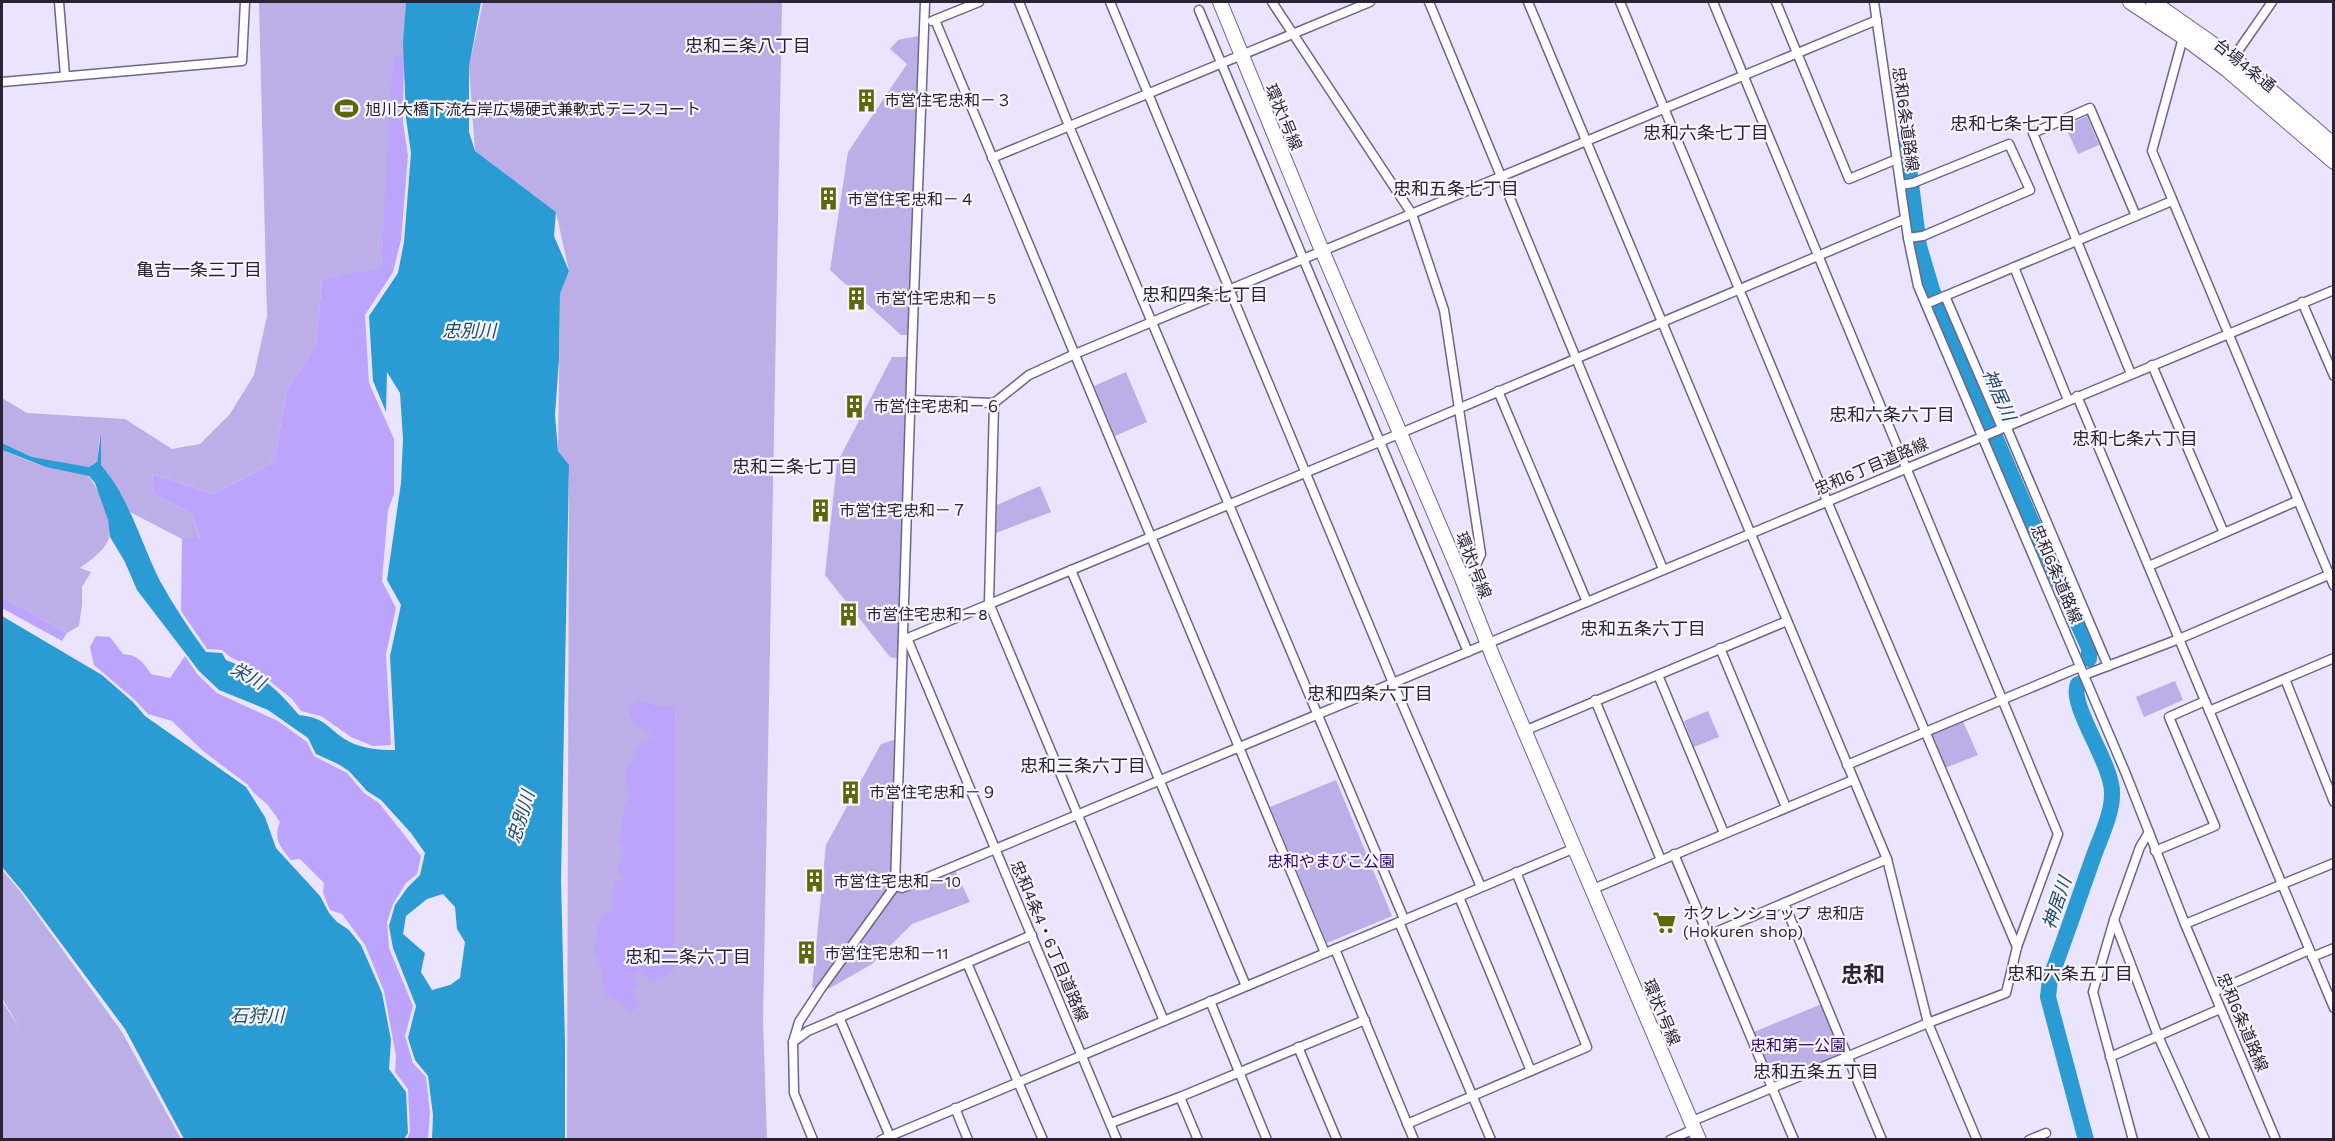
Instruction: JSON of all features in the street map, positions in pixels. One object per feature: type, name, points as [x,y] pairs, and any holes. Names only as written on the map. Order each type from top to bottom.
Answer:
[{"type":"main road","name":"環状1号線","points":[[1220,2],[1524,731],[1694,1130]]},
{"type":"main road","name":"台場4条通","points":[[2130,2],[2185,31]]},
{"type":"main road","name":"台場4条通","points":[[2154,2],[2185,31],[2334,145]]},
{"type":"main road","name":"台場4条通","points":[[2230,64],[2334,162]]},
{"type":"street","points":[[59,2],[65,76]]},
{"type":"street","points":[[2,82],[242,61],[244,2]]},
{"type":"street","points":[[813,1140],[794,1093],[793,1042],[799,1022],[895,886],[925,2]]},
{"type":"street","points":[[924,25],[978,2]]},
{"type":"street","points":[[1019,2],[1230,504],[1491,1140]]},
{"type":"street","points":[[1110,2],[1393,682],[1481,887]]},
{"type":"street","points":[[1272,2],[1413,214],[1444,310],[1481,554],[1476,565],[1461,576]]},
{"type":"street","points":[[992,158],[1371,2]]},
{"type":"street","points":[[1429,2],[1663,569]]},
{"type":"street","points":[[1528,2],[1887,859],[1928,1023],[1977,1140]]},
{"type":"street","points":[[1620,2],[1924,733],[2017,947]]},
{"type":"street","points":[[1670,1140],[1694,1130],[1772,1087],[2006,993],[2017,947],[2058,834],[1713,2]]},
{"type":"street","points":[[1776,2],[1849,179],[1897,159]]},
{"type":"street","name":"忠和6条道路線","points":[[1874,2],[1897,159],[1906,184],[1905,219],[1918,286],[1936,300],[1996,430],[2082,671],[2276,1140]]},
{"type":"street","points":[[2230,64],[2271,2]]},
{"type":"street","points":[[1199,10],[1468,652]]},
{"type":"street","points":[[935,20],[1325,953]]},
{"type":"street","points":[[911,400],[994,403],[1029,375],[1075,354],[1877,20]]},
{"type":"street","points":[[2185,31],[2152,151],[2297,501],[2331,574],[2334,586]]},
{"type":"street","points":[[2131,375],[2033,133],[2090,108],[2136,216]]},
{"type":"street","points":[[1906,184],[2009,144],[2030,190],[1923,236],[1910,238]]},
{"type":"street","points":[[2108,666],[1936,300],[2172,201]]},
{"type":"street","points":[[905,639],[1401,433],[1905,219]]},
{"type":"street","points":[[2014,267],[2068,400]]},
{"type":"street","name":"忠和6丁目道路線","points":[[1488,644],[2334,290]]},
{"type":"street","points":[[2302,302],[2334,376]]},
{"type":"street","points":[[2152,365],[2224,533]]},
{"type":"street","points":[[1498,391],[1587,602]]},
{"type":"street","points":[[2077,396],[2334,1008]]},
{"type":"street","points":[[994,403],[989,603],[1164,1021]]},
{"type":"street","points":[[2149,566],[2297,501]]},
{"type":"street","points":[[1071,570],[1246,986]]},
{"type":"street","points":[[1847,765],[2003,699],[2082,671],[2108,666],[2179,639],[2331,574]]},
{"type":"street","points":[[1524,731],[1787,621]]},
{"type":"street","points":[[895,886],[902,888],[994,848],[905,639]]},
{"type":"street","name":"忠和4条4・6丁目道路線","points":[[1117,1140],[994,848],[1488,644]]},
{"type":"street","points":[[1720,648],[1786,807]]},
{"type":"street","points":[[2209,711],[2334,658]]},
{"type":"street","points":[[1658,675],[1724,833]]},
{"type":"street","points":[[2285,678],[2334,802]]},
{"type":"street","points":[[1595,700],[1661,860]]},
{"type":"street","points":[[2155,851],[2215,826],[2169,717],[2205,701]]},
{"type":"street","points":[[1593,889],[1853,780]]},
{"type":"street","points":[[2133,1140],[2093,992],[2114,920],[2140,847],[2149,832]]},
{"type":"street","points":[[839,1017],[887,1138],[1575,848]]},
{"type":"street","points":[[1674,854],[1794,1140]]},
{"type":"street","points":[[1709,935],[1887,859]]},
{"type":"street","points":[[2185,924],[2334,863]]},
{"type":"street","points":[[1407,1124],[1587,1047],[1516,872]]},
{"type":"street","points":[[1459,897],[1531,1071]]},
{"type":"street","points":[[1784,903],[1882,1140]]},
{"type":"street","points":[[2114,920],[2158,1036],[2205,1140]]},
{"type":"street","points":[[793,1042],[808,1031],[839,1017],[1032,935]]},
{"type":"street","points":[[2214,992],[2310,953],[2334,948]]},
{"type":"street","points":[[1335,949],[1414,1140]]},
{"type":"street","points":[[967,963],[1043,1140]]},
{"type":"street","points":[[1210,1001],[1267,1140]]},
{"type":"street","points":[[2110,1057],[2220,1008]]},
{"type":"street","points":[[1110,1124],[1365,1020]]},
{"type":"street","points":[[1298,1047],[1337,1140]]},
{"type":"street","points":[[1180,1097],[1198,1140]]},
{"type":"street","points":[[954,1108],[968,1140]]},
{"type":"street","points":[[2030,1140],[2046,1134]]},
{"type":"green space","points":[[259,2],[406,2],[404,56],[395,56],[381,269],[322,279],[316,344],[287,389],[274,462],[213,494],[152,474],[154,494],[192,514],[200,539],[182,539],[128,511],[108,473],[101,465],[100,434],[97,462],[89,467],[32,457],[2,443],[2,398],[27,413],[125,419],[172,449],[200,444],[230,414],[254,375],[267,316]]},
{"type":"green space","points":[[483,2],[782,2],[763,1020],[767,1139],[567,1139],[569,466],[558,451],[560,294],[569,271],[556,212],[475,151],[469,67]]},
{"type":"green space","points":[[923,35],[912,335],[901,335],[830,270],[848,152],[907,64],[890,49],[898,40]]},
{"type":"green space","points":[[2087,116],[2099,145],[2078,154],[2065,126]]},
{"type":"green space","points":[[892,357],[911,357],[903,660],[890,657],[825,575],[837,463]]},
{"type":"green space","points":[[1126,372],[1147,422],[1115,436],[1094,386]]},
{"type":"green space","points":[[2,450],[39,464],[86,475],[95,485],[103,504],[109,524],[109,538],[101,551],[80,568],[91,572],[82,587],[79,626],[67,633],[2,597]]},
{"type":"green space","points":[[1040,486],[1051,512],[996,533],[997,505]]},
{"type":"green space","points":[[2175,681],[2183,700],[2144,717],[2136,697]]},
{"type":"green space","points":[[1708,711],[1719,737],[1694,747],[1684,721]]},
{"type":"green space","points":[[1961,717],[1978,755],[1940,770],[1924,733]]},
{"type":"green space","points":[[900,738],[895,886],[953,866],[970,902],[912,924],[872,964],[830,988],[820,990],[812,987],[826,845],[881,744]]},
{"type":"green space","name":"忠和やまびこ公園","points":[[1336,780],[1392,916],[1327,943],[1270,807]]},
{"type":"green space","points":[[2,870],[20,891],[122,1032],[181,1139],[2,1139],[2,1001],[20,1029],[2,998]]},
{"type":"green space","name":"忠和第一公園","points":[[1824,1003],[1847,1056],[1772,1087],[1749,1034]]},
{"type":"shaded area","points":[[395,56],[404,56],[403,122],[408,156],[401,240],[393,272],[365,315],[369,383],[394,439],[394,494],[388,510],[382,581],[396,608],[386,654],[391,745],[373,746],[351,737],[321,716],[301,711],[292,699],[252,667],[230,657],[222,650],[207,649],[181,611],[182,539],[200,538],[192,514],[154,494],[152,474],[213,494],[274,462],[287,389],[316,344],[322,279],[381,268],[391,85]]},
{"type":"shaded area","points":[[2,597],[67,633],[62,641],[2,608]]},
{"type":"shaded area","points":[[96,636],[110,637],[123,654],[140,660],[151,674],[170,678],[185,656],[198,675],[217,693],[278,721],[307,742],[314,756],[347,773],[364,793],[379,803],[421,856],[417,874],[406,883],[393,904],[387,922],[389,948],[413,1006],[405,1036],[413,1063],[426,1077],[430,1113],[428,1139],[407,1139],[410,1132],[408,1089],[395,1072],[396,1056],[384,991],[365,945],[342,914],[330,910],[323,893],[324,883],[300,859],[291,860],[284,851],[277,834],[280,822],[268,805],[247,784],[203,751],[172,721],[148,714],[94,665],[90,647]]},
{"type":"shaded area","points":[[644,701],[659,707],[672,706],[675,710],[674,970],[650,982],[640,971],[631,978],[638,985],[632,993],[640,1006],[628,1012],[620,1001],[607,997],[600,964],[594,953],[601,916],[613,909],[612,894],[615,881],[625,880],[617,869],[625,855],[620,842],[624,810],[629,800],[625,769],[635,759],[636,748],[651,738],[649,731],[635,726],[629,712],[634,702]]},
{"type":"water","name":"忠別川","points":[[406,2],[481,2],[469,67],[469,132],[475,151],[556,212],[554,236],[569,271],[560,294],[555,415],[558,451],[569,465],[561,880],[565,1139],[432,1139],[433,1115],[428,1076],[415,1060],[408,1038],[416,1006],[393,948],[389,926],[395,905],[420,875],[425,853],[411,833],[381,800],[367,791],[349,771],[316,754],[308,738],[268,710],[219,690],[199,671],[137,590],[125,562],[110,537],[108,520],[95,483],[89,476],[46,467],[2,450],[2,443],[32,457],[89,467],[97,462],[101,433],[101,465],[127,506],[160,581],[206,652],[222,653],[226,660],[249,670],[267,682],[299,715],[322,721],[348,741],[359,746],[395,750],[390,656],[401,605],[387,580],[401,483],[403,439],[400,393],[387,372],[386,412],[373,381],[369,316],[398,273],[404,242],[411,153],[406,118],[403,43]],"holes":[[[443,894],[455,907],[457,929],[465,942],[460,978],[450,985],[432,990],[421,972],[425,953],[403,934],[406,916],[427,899]]]},
{"type":"water","name":"石狩川","points":[[2,616],[102,675],[133,702],[145,716],[246,787],[265,817],[276,848],[320,896],[329,913],[349,930],[361,945],[382,993],[391,1040],[389,1069],[406,1092],[408,1133],[404,1139],[184,1139],[125,1029],[2,867]]},
{"type":"waterway","name":"神居川","points":[[1905,137],[1919,246],[1932,290],[2029,516],[2089,648],[2089,659]]},
{"type":"waterway","name":"神居川","points":[[2078,684],[2079,705],[2110,780],[2112,800],[2106,825],[2050,979],[2048,997],[2086,1140]]},
{"type":"place","name":"市営住宅忠和－３","points":[[866,100]]},
{"type":"place","name":"旭川大橋下流右岸広場硬式兼軟式テニスコート","points":[[347,109]]},
{"type":"place","name":"市営住宅忠和－４","points":[[829,199]]},
{"type":"place","name":"市営住宅忠和－5","points":[[857,298]]},
{"type":"place","name":"市営住宅忠和－６","points":[[855,406]]},
{"type":"place","name":"市営住宅忠和－７","points":[[821,510]]},
{"type":"place","name":"市営住宅忠和－8","points":[[848,614]]},
{"type":"place","name":"市営住宅忠和－９","points":[[851,792]]},
{"type":"place","name":"市営住宅忠和－10","points":[[815,881]]},
{"type":"place","name":"ホクレンショップ 忠和店 (Hokuren shop)","points":[[1665,922]]},
{"type":"place","name":"市営住宅忠和－11","points":[[806,953]]},
{"type":"district","name":"忠和三条八丁目","points":[[748,46]]},
{"type":"district","name":"忠和七条七丁目","points":[[2013,124]]},
{"type":"district","name":"忠和六条七丁目","points":[[1706,133]]},
{"type":"district","name":"忠和五条七丁目","points":[[1456,189]]},
{"type":"district","name":"亀吉一条三丁目","points":[[199,270]]},
{"type":"district","name":"忠和四条七丁目","points":[[1205,295]]},
{"type":"district","name":"忠和六条六丁目","points":[[1892,415]]},
{"type":"district","name":"忠和七条六丁目","points":[[2135,439]]},
{"type":"district","name":"忠和三条七丁目","points":[[795,467]]},
{"type":"district","name":"忠和五条六丁目","points":[[1643,629]]},
{"type":"district","name":"忠和四条六丁目","points":[[1370,694]]},
{"type":"district","name":"忠和三条六丁目","points":[[1083,766]]},
{"type":"district","name":"忠和二条六丁目","points":[[688,957]]},
{"type":"district","name":"忠和","points":[[1863,974]]},
{"type":"district","name":"忠和六条五丁目","points":[[2070,974]]},
{"type":"district","name":"忠和五条五丁目","points":[[1816,1072]]},
{"type":"water label","name":"栄川","points":[[248,676]]}]
